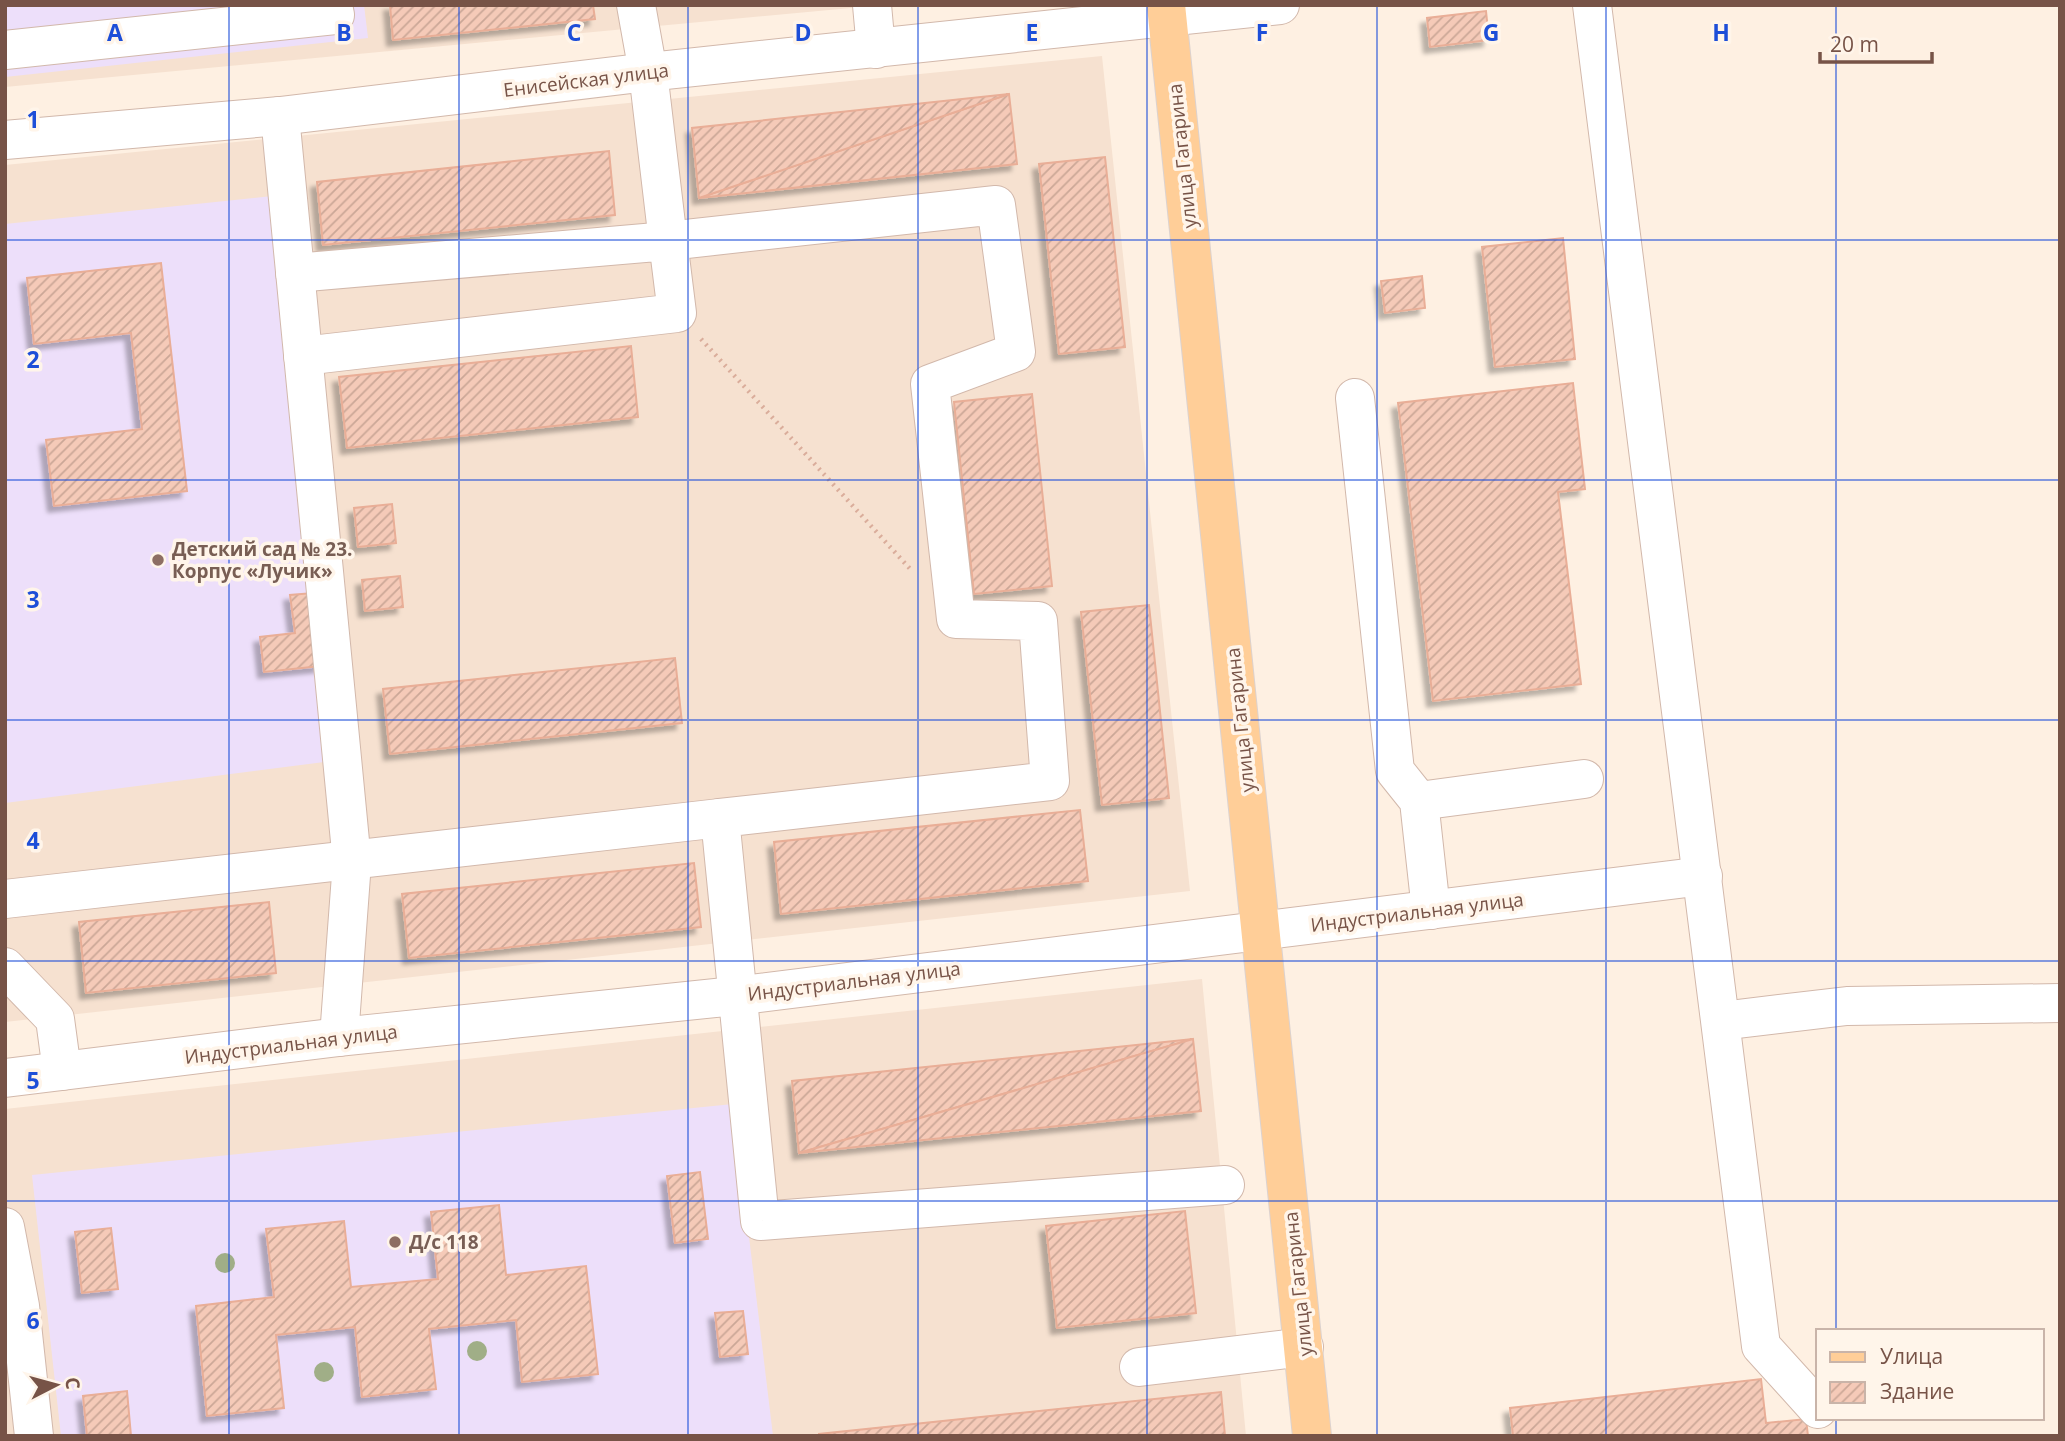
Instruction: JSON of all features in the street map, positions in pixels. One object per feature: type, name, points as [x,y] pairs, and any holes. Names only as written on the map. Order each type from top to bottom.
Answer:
[{"type":"main road","name":"улица Гагарина","points":[[1167,12],[1312,1436]]},
{"type":"street","points":[[5,50],[335,15],[333,5]]},
{"type":"street","points":[[303,356],[677,313],[648,72],[636,5]]},
{"type":"street","points":[[872,5],[876,49]]},
{"type":"street","name":"Енисейская улица","points":[[5,140],[280,116],[648,72],[876,49],[1167,12],[1280,5]]},
{"type":"street","points":[[1592,5],[1762,1346],[1816,1407]]},
{"type":"street","points":[[280,116],[352,862],[339,1037]]},
{"type":"street","points":[[5,899],[352,862],[1050,781],[1038,621],[956,619],[930,384],[1016,352],[996,205],[668,241],[295,273]]},
{"type":"street","points":[[1355,398],[1395,771],[1419,801],[1431,910]]},
{"type":"street","points":[[1419,801],[1584,779]]},
{"type":"street","points":[[720,818],[735,996],[760,1221],[1225,1185]]},
{"type":"street","name":"Индустриальная улица","points":[[5,1079],[339,1037],[735,996],[1703,876]]},
{"type":"street","points":[[5,967],[55,1019],[62,1072]]},
{"type":"street","points":[[1721,1021],[1847,1006],[2060,1003]]},
{"type":"street","points":[[5,1227],[13,1307],[34,1436]]},
{"type":"street","points":[[1139,1367],[1304,1347]]},
{"type":"street","points":[[1828,1420],[1836,1436]]},
{"type":"path","points":[[677,313],[956,619]]},
{"type":"shaded area","points":[[5,5],[883,5],[5,87]]},
{"type":"shaded area","points":[[5,5],[364,5],[368,38],[5,77]]},
{"type":"shaded area","points":[[1102,56],[1190,891],[5,1022],[5,165]]},
{"type":"shaded area","name":"Детский сад № 23. Корпус «Лучик»","points":[[272,196],[332,761],[5,803],[5,224]]},
{"type":"shaded area","points":[[1202,979],[1246,1436],[5,1436],[5,1109]]},
{"type":"shaded area","name":"Д/с 118","points":[[733,1104],[773,1436],[61,1436],[32,1175]]},
{"type":"building","points":[[390,5],[593,5],[595,19],[393,40]]},
{"type":"building","points":[[1486,11],[1489,40],[1430,47],[1427,18]]},
{"type":"building","points":[[1009,94],[1017,164],[699,198]]},
{"type":"building","points":[[1009,94],[699,198],[692,128]]},
{"type":"building","points":[[609,151],[615,215],[323,245],[317,182]]},
{"type":"building","points":[[1105,157],[1125,347],[1059,354],[1039,164]]},
{"type":"building","points":[[1563,238],[1575,359],[1495,367],[1482,247]]},
{"type":"building","points":[[161,263],[187,491],[54,506],[46,440],[142,429],[131,333],[34,344],[27,278]]},
{"type":"building","points":[[1422,276],[1425,308],[1385,313],[1381,281]]},
{"type":"building","points":[[631,346],[638,417],[347,448],[339,377]]},
{"type":"building","points":[[1573,383],[1585,489],[1558,492],[1581,684],[1433,701],[1398,403]]},
{"type":"building","points":[[1032,394],[1052,586],[974,594],[954,402]]},
{"type":"building","points":[[392,504],[396,543],[358,547],[354,508]]},
{"type":"building","points":[[400,576],[403,607],[365,611],[362,580]]},
{"type":"building","points":[[313,593],[321,666],[264,672],[260,637],[295,633],[290,595]]},
{"type":"building","points":[[1149,605],[1169,798],[1102,805],[1081,612]]},
{"type":"building","points":[[675,658],[682,723],[390,754],[383,689]]},
{"type":"building","points":[[1080,810],[1088,881],[781,914],[774,842]]},
{"type":"building","points":[[694,863],[701,927],[409,958],[402,894]]},
{"type":"building","points":[[269,902],[276,973],[86,993],[79,922]]},
{"type":"building","points":[[1193,1039],[799,1153],[792,1081]]},
{"type":"building","points":[[1193,1039],[1201,1111],[799,1153]]},
{"type":"building","points":[[700,1172],[708,1239],[675,1243],[667,1176]]},
{"type":"building","points":[[499,1205],[506,1275],[586,1266],[598,1374],[522,1382],[516,1320],[429,1329],[436,1389],[362,1397],[355,1327],[276,1335],[284,1408],[207,1416],[196,1306],[274,1297],[266,1229],[344,1221],[351,1287],[438,1279],[431,1212]]},
{"type":"building","points":[[1185,1211],[1196,1313],[1057,1328],[1046,1226]]},
{"type":"building","points":[[111,1228],[118,1289],[82,1293],[75,1232]]},
{"type":"building","points":[[743,1311],[748,1354],[720,1357],[715,1313]]},
{"type":"building","points":[[1761,1379],[1766,1423],[1806,1419],[1808,1436],[1513,1436],[1510,1408]]},
{"type":"building","points":[[127,1391],[131,1436],[87,1436],[83,1396]]},
{"type":"building","points":[[1221,1392],[1225,1436],[819,1436],[819,1434]]},
{"type":"place","name":"Детский сад № 23. Корпус «Лучик»","points":[[158,560]]},
{"type":"place","name":"Д/с 118","points":[[395,1242]]}]
